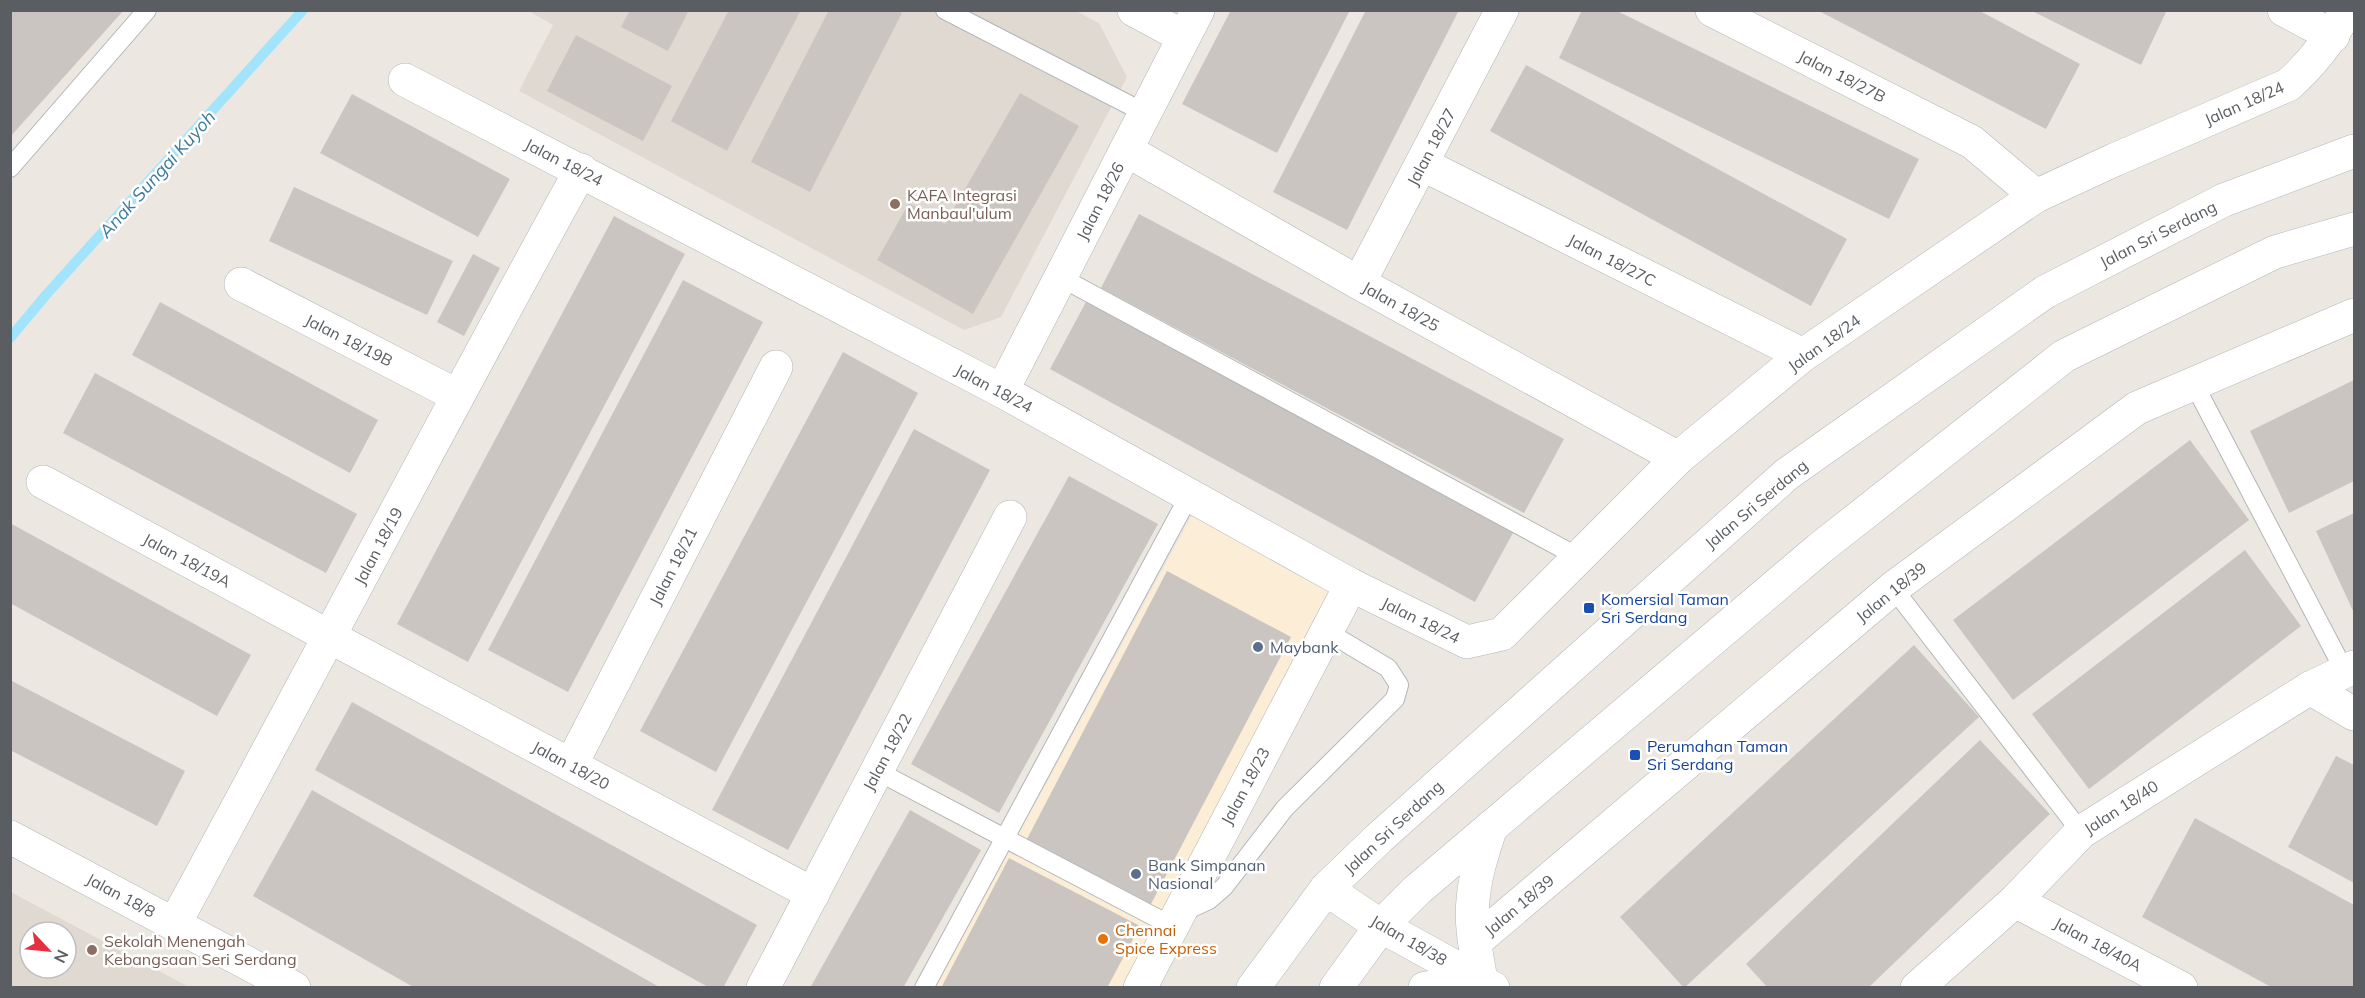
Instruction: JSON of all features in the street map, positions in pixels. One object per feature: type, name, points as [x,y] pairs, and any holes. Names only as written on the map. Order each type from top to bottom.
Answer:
[{"type":"street","points":[[1134,10],[1191,24]]},
{"type":"street","name":"Jalan 18/27","points":[[1359,283],[1502,10]]},
{"type":"street","name":"Jalan 18/27B","points":[[1712,10],[1972,142],[2036,196]]},
{"type":"street","points":[[2284,10],[2340,23]]},
{"type":"street","name":"Jalan 18/24","points":[[405,80],[1002,391],[1351,585],[1467,642],[1502,634],[1678,459],[1803,356],[2036,196],[2288,85],[2309,66],[2340,23]]},
{"type":"street","name":"Jalan 18/26","points":[[1002,391],[1191,24]]},
{"type":"street","name":"Jalan 18/25","points":[[1126,150],[1359,283],[1678,459]]},
{"type":"street","name":"Jalan Sri Serdang","points":[[1253,987],[1326,889],[1379,838],[1787,474],[2045,292],[2224,200],[2355,151]]},
{"type":"street","name":"Jalan 18/27C","points":[[1422,164],[1803,356]]},
{"type":"street","name":"Jalan 18/19","points":[[175,923],[330,638],[456,395],[581,170]]},
{"type":"street","points":[[1336,987],[1381,926],[1416,890],[1819,549],[2064,356],[2275,252],[2355,229]]},
{"type":"street","name":"Jalan 18/19B","points":[[242,284],[456,395]]},
{"type":"street","name":"Jalan 18/39","points":[[1475,942],[1893,588],[2137,408],[2355,315]]},
{"type":"street","name":"Jalan 18/21","points":[[571,765],[776,367]]},
{"type":"street","name":"Jalan 18/19A","points":[[43,482],[330,638]]},
{"type":"street","name":"Jalan 18/22","points":[[763,987],[1010,517]]},
{"type":"street","name":"Jalan 18/23","points":[[1140,987],[1351,585]]},
{"type":"street","name":"Jalan 18/20","points":[[330,638],[813,894]]},
{"type":"street","name":"Jalan 18/40","points":[[1917,987],[2015,901],[2081,832],[2310,688],[2350,670]]},
{"type":"street","points":[[2310,688],[2355,714]]},
{"type":"street","points":[[1425,987],[1487,984],[1475,942],[1472,902],[1479,862],[1491,827]]},
{"type":"street","name":"Jalan 18/8","points":[[10,837],[294,987]]},
{"type":"street","name":"Jalan 18/38","points":[[1326,889],[1381,926],[1487,984]]},
{"type":"street","name":"Jalan 18/40A","points":[[2015,901],[2181,987]]},
{"type":"lane","points":[[10,168],[147,10]]},
{"type":"lane","points":[[945,10],[1145,113]]},
{"type":"lane","points":[[1060,277],[1578,557]]},
{"type":"lane","points":[[2194,384],[2350,670]]},
{"type":"lane","points":[[924,987],[1189,496]]},
{"type":"lane","points":[[1893,588],[2081,832]]},
{"type":"lane","points":[[877,771],[1004,838],[1175,920],[1209,900],[1224,886],[1285,808],[1395,699],[1399,685],[1388,668],[1326,631]]},
{"type":"shaded area","name":"KAFA Integrasi Manbaul'ulum","points":[[527,10],[1076,11],[1099,23],[1127,77],[1001,317],[964,330],[519,91],[553,25]]},
{"type":"shaded area","points":[[1192,516],[1330,592],[1124,987],[935,988]]},
{"type":"shaded area","name":"Sekolah Menengah Kebangsaan Seri Serdang","points":[[11,892],[63,920],[18,920],[18,980],[78,980],[78,928],[189,987],[11,987]]},
{"type":"building","points":[[10,10],[124,10],[10,137]]},
{"type":"building","points":[[630,10],[689,10],[668,51],[621,27]]},
{"type":"building","points":[[729,10],[801,10],[727,151],[671,121]]},
{"type":"building","points":[[829,10],[897,10],[902,13],[810,192],[751,162]]},
{"type":"building","points":[[1231,10],[1350,10],[1277,153],[1182,104]]},
{"type":"building","points":[[1366,10],[1459,10],[1347,230],[1273,192]]},
{"type":"building","points":[[1582,10],[1615,10],[1919,159],[1889,219],[1559,58]]},
{"type":"building","points":[[1817,10],[1978,10],[2080,64],[2046,129]]},
{"type":"building","points":[[2030,10],[2167,10],[2141,65]]},
{"type":"building","points":[[576,35],[672,86],[643,141],[547,91]]},
{"type":"building","points":[[1526,65],[1847,239],[1811,306],[1490,131]]},
{"type":"building","points":[[1020,93],[1079,126],[973,314],[877,260],[909,203],[945,224]]},
{"type":"building","points":[[352,94],[510,179],[478,237],[320,153]]},
{"type":"building","points":[[294,187],[453,261],[427,315],[269,241]]},
{"type":"building","points":[[1139,214],[1564,439],[1524,513],[1101,288]]},
{"type":"building","points":[[614,216],[685,254],[468,662],[397,624]]},
{"type":"building","points":[[473,254],[500,268],[464,336],[437,322]]},
{"type":"building","points":[[683,280],[763,322],[568,692],[488,650]]},
{"type":"building","points":[[1087,300],[1513,533],[1475,602],[1050,369]]},
{"type":"building","points":[[160,302],[378,420],[350,473],[132,355]]},
{"type":"building","points":[[843,352],[918,393],[716,772],[640,731]]},
{"type":"building","points":[[95,373],[357,514],[326,573],[63,433]]},
{"type":"building","points":[[2354,380],[2354,481],[2289,513],[2250,431]]},
{"type":"building","points":[[914,429],[990,470],[788,850],[712,810]]},
{"type":"building","points":[[2190,440],[2249,520],[2013,700],[1953,620]]},
{"type":"building","points":[[1069,476],[1158,524],[999,813],[911,764]]},
{"type":"building","points":[[2354,513],[2354,613],[2316,531]]},
{"type":"building","points":[[10,523],[251,655],[217,716],[10,603]]},
{"type":"building","points":[[2245,550],[2301,626],[2089,789],[2032,714]]},
{"type":"building","points":[[1167,571],[1291,637],[1151,904],[1027,839]]},
{"type":"building","points":[[1914,645],[1979,717],[1684,988],[1620,917]]},
{"type":"building","points":[[10,680],[185,771],[157,826],[10,750]]},
{"type":"building","points":[[352,702],[757,925],[723,988],[710,988],[315,770]]},
{"type":"building","points":[[1980,740],[2050,814],[1868,988],[1768,988],[1746,964]]},
{"type":"building","points":[[2336,756],[2354,765],[2354,883],[2288,847]]},
{"type":"building","points":[[312,790],[661,988],[415,988],[253,896]]},
{"type":"building","points":[[910,810],[981,850],[903,988],[810,988]]},
{"type":"building","points":[[2195,818],[2354,905],[2354,988],[2273,988],[2142,917]]},
{"type":"building","points":[[1009,858],[1140,926],[1107,988],[941,988]]},
{"type":"waterway","name":"Anak Sungai Kuyoh","points":[[10,338],[303,10]]},
{"type":"place","name":"KAFA Integrasi Manbaul'ulum","points":[[895,204]]},
{"type":"place","name":"Komersial Taman Sri Serdang","points":[[1589,608]]},
{"type":"place","name":"Maybank","points":[[1258,647]]},
{"type":"place","name":"Perumahan Taman Sri Serdang","points":[[1635,755]]},
{"type":"place","name":"Bank Simpanan Nasional","points":[[1136,874]]},
{"type":"place","name":"Chennai Spice Express","points":[[1103,939]]},
{"type":"place","name":"Sekolah Menengah Kebangsaan Seri Serdang","points":[[92,950]]}]
